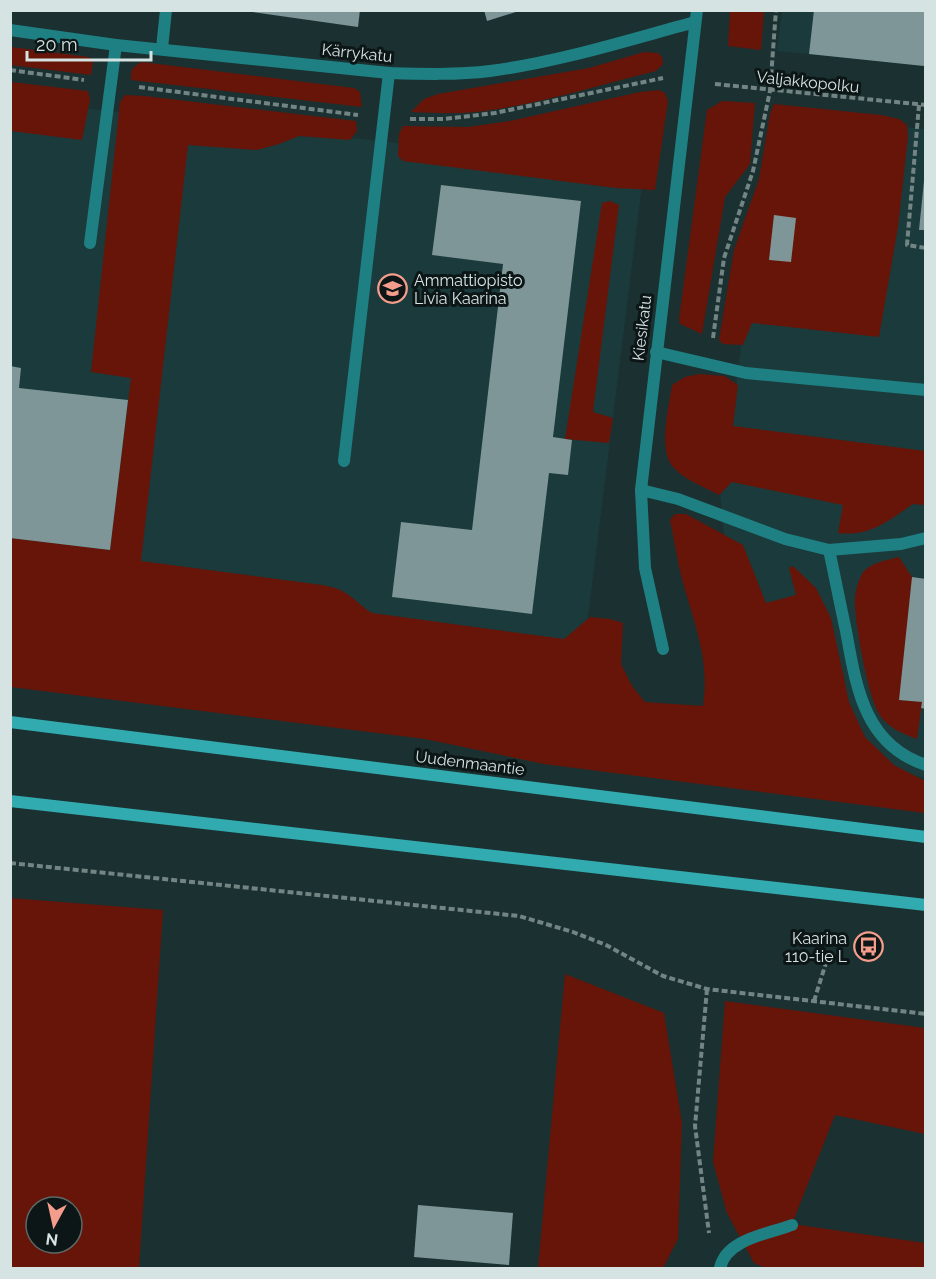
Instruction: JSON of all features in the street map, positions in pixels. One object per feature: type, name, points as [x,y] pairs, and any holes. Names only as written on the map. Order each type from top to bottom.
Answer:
[{"type":"main road","name":"Uudenmaantie","points":[[10,722],[926,837]]},
{"type":"main road","points":[[10,801],[926,905]]},
{"type":"street","points":[[162,48],[166,10]]},
{"type":"street","name":"Kärrykatu","points":[[10,30],[116,45],[389,73],[431,74],[489,71],[548,60],[696,16]]},
{"type":"street","name":"Kiesikatu","points":[[663,649],[645,568],[641,490],[696,16]]},
{"type":"street","points":[[90,243],[116,45]]},
{"type":"street","points":[[344,460],[389,73]]},
{"type":"street","points":[[656,352],[747,373],[926,390]]},
{"type":"street","points":[[641,490],[678,499],[785,539],[829,550],[901,544],[926,538]]},
{"type":"street","points":[[829,550],[857,690],[867,716],[882,736],[898,750],[926,765]]},
{"type":"street","points":[[721,1264],[735,1245],[792,1225]]},
{"type":"path","points":[[710,365],[724,258],[753,171],[770,91],[776,10]]},
{"type":"path","name":"Valjakkopolku","points":[[688,81],[926,105]]},
{"type":"path","points":[[919,105],[907,245],[926,248]]},
{"type":"path","points":[[10,863],[519,916],[573,932],[606,945],[663,976],[707,989],[926,1014]]},
{"type":"path","points":[[814,1001],[830,950]]},
{"type":"path","points":[[707,989],[695,1126],[709,1233],[721,1264]]},
{"type":"shaded area","points":[[730,11],[764,11],[761,50],[728,46]]},
{"type":"shaded area","points":[[782,11],[925,11],[925,66],[777,51]]},
{"type":"shaded area","points":[[11,47],[89,57],[93,62],[91,75],[11,65]]},
{"type":"shaded area","points":[[644,52],[658,53],[662,57],[663,64],[656,71],[566,95],[498,109],[468,113],[411,112],[424,99],[438,94],[589,68]]},
{"type":"shaded area","points":[[142,62],[354,88],[360,92],[362,107],[131,80],[133,69]]},
{"type":"shaded area","points":[[11,82],[88,91],[90,100],[82,140],[11,131]]},
{"type":"shaded area","points":[[659,90],[665,93],[668,101],[655,190],[616,188],[403,161],[398,156],[399,134],[403,126],[468,127],[510,121],[640,92]]},
{"type":"shaded area","points":[[125,95],[356,121],[357,131],[350,140],[299,136],[257,150],[188,145],[141,561],[322,585],[347,594],[372,613],[564,639],[590,617],[610,619],[623,623],[621,664],[632,686],[645,702],[703,706],[705,689],[703,657],[680,572],[670,520],[675,514],[686,514],[743,545],[766,603],[796,595],[789,568],[793,566],[816,588],[831,618],[849,702],[865,737],[894,765],[925,781],[925,813],[544,764],[425,739],[11,687],[11,538],[110,550],[131,378],[91,372],[120,102]]},
{"type":"shaded area","name":"Ammattiopisto Livia Kaarina","points":[[11,100],[496,154],[645,160],[584,648],[11,645]]},
{"type":"shaded area","points":[[722,101],[755,103],[750,164],[725,197],[702,334],[680,324],[679,319],[707,110]]},
{"type":"shaded area","points":[[774,104],[881,115],[899,119],[907,125],[908,137],[898,227],[879,337],[752,323],[743,345],[723,344],[719,340],[734,250],[759,179],[770,114]]},
{"type":"shaded area","points":[[905,127],[925,129],[925,777],[826,772],[728,576],[716,452],[736,386],[744,322]]},
{"type":"shaded area","points":[[610,201],[619,205],[593,412],[613,418],[609,443],[565,439],[602,203]]},
{"type":"shaded area","points":[[699,374],[724,376],[738,385],[733,426],[925,451],[925,505],[913,504],[887,522],[860,533],[838,533],[843,505],[732,482],[719,495],[689,480],[674,468],[669,460],[665,440],[667,416],[672,385],[685,377]]},
{"type":"shaded area","points":[[899,557],[912,577],[900,700],[922,702],[917,739],[891,727],[879,714],[867,678],[856,616],[855,594],[862,574],[874,565]]},
{"type":"shaded area","points":[[10,898],[163,910],[139,1268],[11,1268]]},
{"type":"shaded area","points":[[565,974],[664,1013],[682,1123],[678,1239],[663,1268],[538,1268]]},
{"type":"shaded area","points":[[725,1001],[925,1028],[925,1134],[835,1115],[792,1224],[925,1243],[925,1268],[766,1268],[754,1263],[727,1213],[713,1162]]},
{"type":"building","points":[[238,10],[360,10],[358,27]]},
{"type":"building","points":[[484,10],[519,10],[519,11],[487,21]]},
{"type":"building","points":[[814,10],[926,10],[924,66],[809,54]]},
{"type":"building","points":[[924,181],[926,181],[926,230],[919,230]]},
{"type":"building","points":[[441,185],[581,201],[553,437],[572,440],[568,475],[549,473],[532,614],[392,597],[401,522],[472,530],[503,264],[432,255]]},
{"type":"building","points":[[774,215],[796,218],[791,262],[769,260]]},
{"type":"building","points":[[10,366],[21,368],[19,388],[128,400],[110,550],[10,538]]},
{"type":"building","points":[[912,577],[926,579],[926,709],[921,708],[922,702],[899,700]]},
{"type":"building","points":[[418,1205],[513,1213],[509,1265],[414,1257]]},
{"type":"place","name":"Ammattiopisto Livia Kaarina","points":[[393,289]]},
{"type":"place","name":"Kaarina 110-tie L","points":[[868,947]]}]
